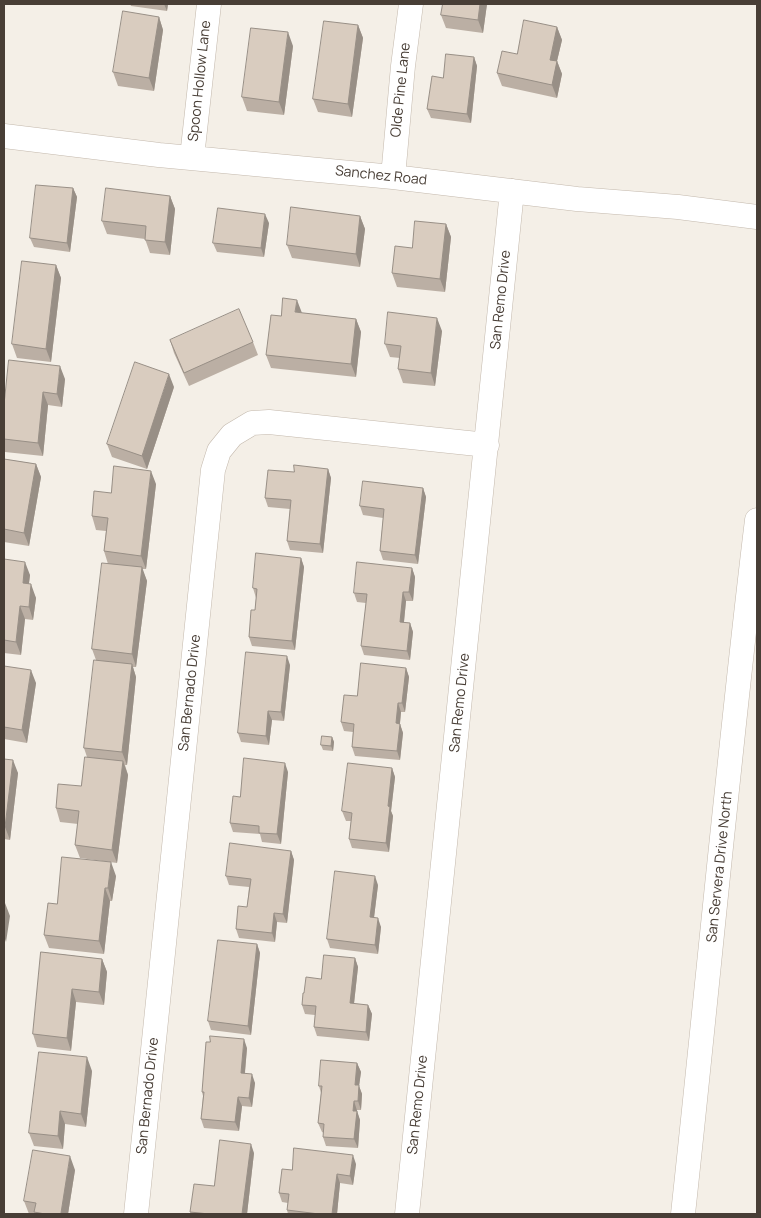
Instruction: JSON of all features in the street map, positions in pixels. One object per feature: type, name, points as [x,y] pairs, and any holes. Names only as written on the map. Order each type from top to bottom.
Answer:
[{"type":"street","name":"Spoon Hollow Lane","points":[[192,158],[209,4]]},
{"type":"street","name":"Olde Pine Lane","points":[[393,177],[403,66],[411,4]]},
{"type":"street","name":"Sanchez Road","points":[[4,136],[192,158],[393,177],[757,217]]},
{"type":"street","name":"San Remo Drive","points":[[407,1214],[512,191]]},
{"type":"street","name":"San Bernado Drive","points":[[136,1214],[213,470],[219,451],[232,435],[252,423],[269,422],[487,445]]},
{"type":"street","name":"San Servera Drive North","points":[[683,1214],[712,952],[739,665],[757,520]]},
{"type":"building","points":[[443,4],[480,4],[478,20],[441,15]]},
{"type":"building","points":[[123,11],[159,17],[149,78],[113,72]]},
{"type":"building","points":[[524,20],[557,27],[550,60],[557,61],[552,85],[497,73],[502,51],[517,54]]},
{"type":"building","points":[[324,21],[358,25],[348,104],[313,99]]},
{"type":"building","points":[[251,28],[288,32],[279,102],[242,97]]},
{"type":"building","points":[[446,54],[474,57],[467,114],[427,109],[432,76],[443,78]]},
{"type":"building","points":[[36,185],[73,188],[67,243],[30,238]]},
{"type":"building","points":[[106,188],[170,196],[165,242],[145,240],[146,226],[102,221]]},
{"type":"building","points":[[291,207],[360,216],[356,254],[287,245]]},
{"type":"building","points":[[218,208],[265,214],[261,248],[213,243]]},
{"type":"building","points":[[415,221],[446,224],[440,279],[392,273],[395,246],[412,248]]},
{"type":"building","points":[[22,261],[56,265],[46,349],[12,344]]},
{"type":"building","points":[[283,298],[297,300],[295,312],[356,319],[351,364],[266,355],[271,315],[281,316]]},
{"type":"building","points":[[239,309],[253,342],[184,373],[170,340]]},
{"type":"building","points":[[388,312],[437,318],[431,373],[398,369],[401,346],[385,344]]},
{"type":"building","points":[[9,360],[60,366],[57,394],[43,392],[38,443],[4,439],[4,405]]},
{"type":"building","points":[[135,362],[169,374],[142,456],[107,444]]},
{"type":"building","points":[[4,459],[36,464],[24,533],[4,529]]},
{"type":"building","points":[[294,465],[328,469],[320,544],[287,541],[291,500],[265,498],[268,470],[294,472]]},
{"type":"building","points":[[114,466],[151,471],[141,556],[104,551],[108,518],[92,516],[94,491],[111,493]]},
{"type":"building","points":[[363,481],[423,488],[415,555],[380,551],[384,509],[360,506]]},
{"type":"building","points":[[256,553],[301,558],[292,641],[249,637],[251,610],[255,610],[257,589],[253,588]]},
{"type":"building","points":[[4,559],[25,562],[23,583],[31,584],[29,607],[20,606],[16,642],[4,640]]},
{"type":"building","points":[[357,562],[412,568],[409,592],[403,592],[400,622],[410,623],[407,651],[361,646],[367,594],[354,593]]},
{"type":"building","points":[[102,563],[142,567],[132,654],[92,649]]},
{"type":"building","points":[[246,652],[287,656],[281,712],[268,711],[266,736],[238,733]]},
{"type":"building","points":[[94,660],[132,664],[122,752],[84,748]]},
{"type":"building","points":[[361,663],[406,668],[402,703],[398,703],[396,723],[400,724],[397,751],[352,747],[354,724],[341,722],[344,695],[357,696]]},
{"type":"building","points":[[4,666],[31,670],[22,730],[4,727]]},
{"type":"building","points":[[322,736],[332,737],[331,746],[321,745]]},
{"type":"building","points":[[85,757],[123,761],[112,850],[75,845],[79,811],[56,808],[58,784],[81,786]]},
{"type":"building","points":[[244,758],[285,763],[277,834],[259,833],[259,826],[230,823],[233,796],[240,797]]},
{"type":"building","points":[[4,759],[13,760],[5,827],[4,827]]},
{"type":"building","points":[[348,763],[392,768],[386,843],[349,839],[352,813],[342,811]]},
{"type":"building","points":[[230,843],[291,851],[283,914],[274,913],[272,933],[236,929],[238,906],[247,907],[251,879],[226,876]]},
{"type":"building","points":[[62,857],[111,862],[108,888],[105,888],[99,941],[44,935],[48,903],[57,904]]},
{"type":"building","points":[[335,871],[375,876],[370,917],[378,918],[375,945],[327,939]]},
{"type":"building","points":[[218,940],[257,944],[248,1026],[208,1021]]},
{"type":"building","points":[[41,952],[102,959],[99,992],[72,989],[67,1038],[33,1034]]},
{"type":"building","points":[[324,955],[355,958],[350,1003],[368,1005],[366,1032],[314,1027],[316,1006],[302,1005],[306,977],[321,979]]},
{"type":"building","points":[[210,1036],[244,1039],[241,1073],[252,1074],[249,1098],[238,1097],[235,1122],[201,1119],[206,1042],[210,1042]]},
{"type":"building","points":[[39,1052],[87,1057],[81,1114],[60,1111],[58,1136],[29,1133]]},
{"type":"building","points":[[321,1060],[357,1063],[355,1085],[359,1085],[358,1101],[354,1101],[353,1111],[357,1111],[354,1139],[323,1137],[324,1124],[318,1123],[322,1086],[319,1086]]},
{"type":"building","points":[[220,1140],[251,1144],[242,1214],[190,1212],[194,1184],[214,1186]]},
{"type":"building","points":[[294,1148],[353,1155],[350,1176],[337,1174],[332,1214],[287,1210],[289,1194],[279,1193],[282,1169],[292,1170]]},
{"type":"building","points":[[33,1150],[70,1156],[61,1213],[70,1214],[34,1212],[36,1203],[24,1201]]}]
